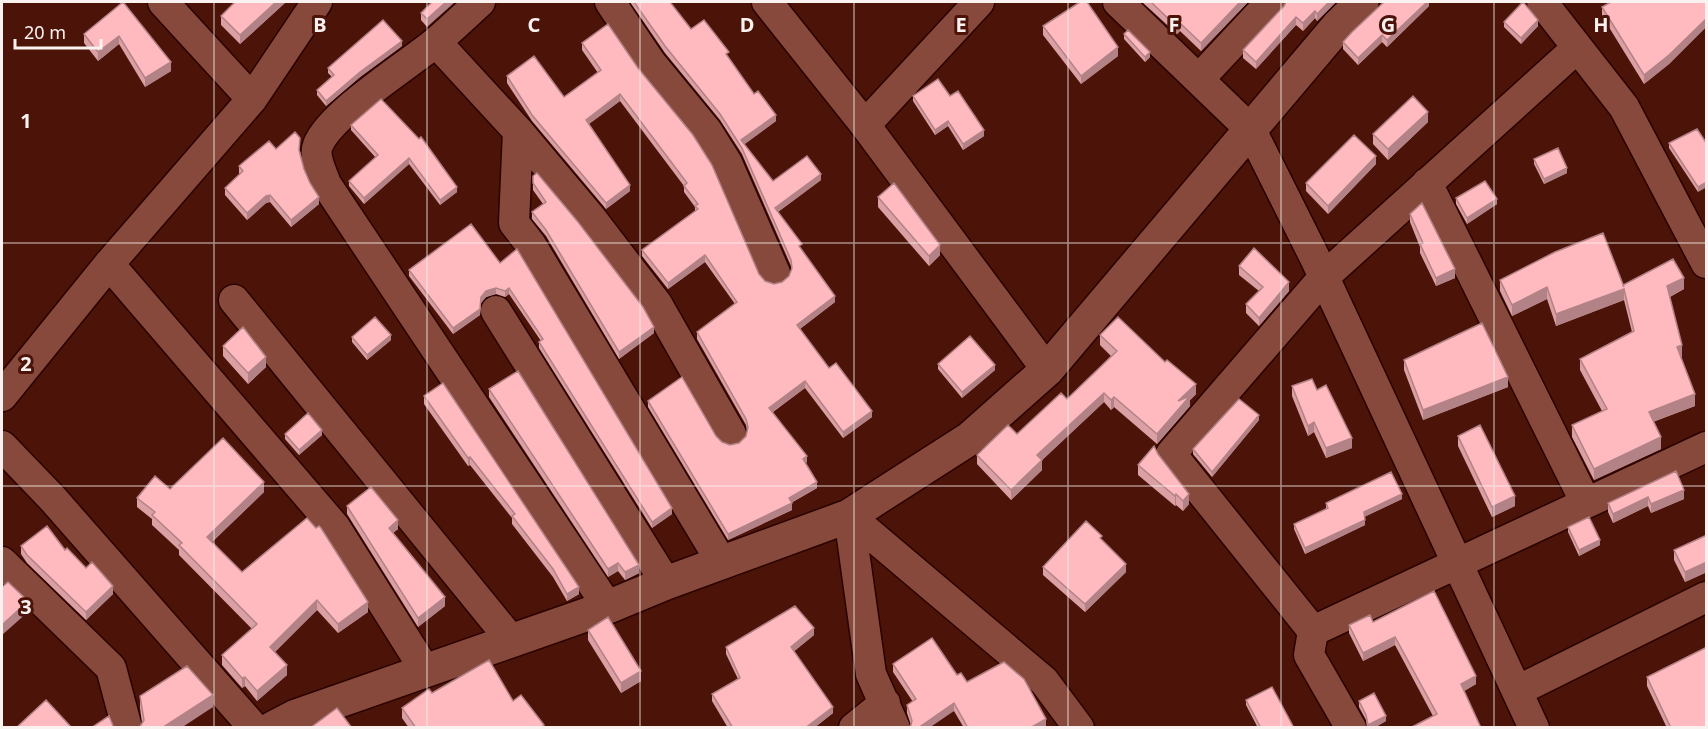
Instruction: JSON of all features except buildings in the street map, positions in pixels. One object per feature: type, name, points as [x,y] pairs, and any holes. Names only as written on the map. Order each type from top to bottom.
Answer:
[{"type":"street","points":[[163,2],[252,99]]},
{"type":"street","points":[[2,396],[109,264],[252,99],[317,2]]},
{"type":"street","points":[[480,2],[436,42],[349,109],[322,136],[316,156],[326,184],[608,607]]},
{"type":"street","points":[[610,2],[651,63],[707,131],[727,163],[775,273]]},
{"type":"street","points":[[767,2],[865,125],[1047,370]]},
{"type":"street","points":[[865,125],[979,2]]},
{"type":"street","points":[[1118,2],[1251,130],[1324,277],[1533,728]]},
{"type":"street","points":[[1199,80],[1271,2]]},
{"type":"street","points":[[273,728],[296,716],[608,607],[666,583],[849,516],[969,439],[1047,370],[1338,26],[1362,2]]},
{"type":"street","points":[[1542,2],[1624,107],[1707,262]]},
{"type":"street","points":[[436,42],[518,131],[591,218],[657,304],[731,434]]},
{"type":"street","points":[[1351,728],[1309,655],[1313,631],[1171,454],[1324,277],[1577,48]]},
{"type":"street","points":[[518,131],[514,223],[531,245],[722,563]]},
{"type":"street","points":[[1427,183],[1586,503]]},
{"type":"street","points":[[109,264],[335,527],[425,670]]},
{"type":"street","points":[[234,300],[511,640]]},
{"type":"street","points":[[496,311],[666,583]]},
{"type":"street","points":[[2,446],[53,499],[254,728]]},
{"type":"street","points":[[1313,631],[1456,562],[1707,447]]},
{"type":"street","points":[[849,516],[871,674],[890,715],[854,728]]},
{"type":"street","points":[[849,516],[1044,681],[1078,728]]},
{"type":"street","points":[[2,562],[111,668],[127,728]]},
{"type":"street","points":[[1517,691],[1707,597]]}]
